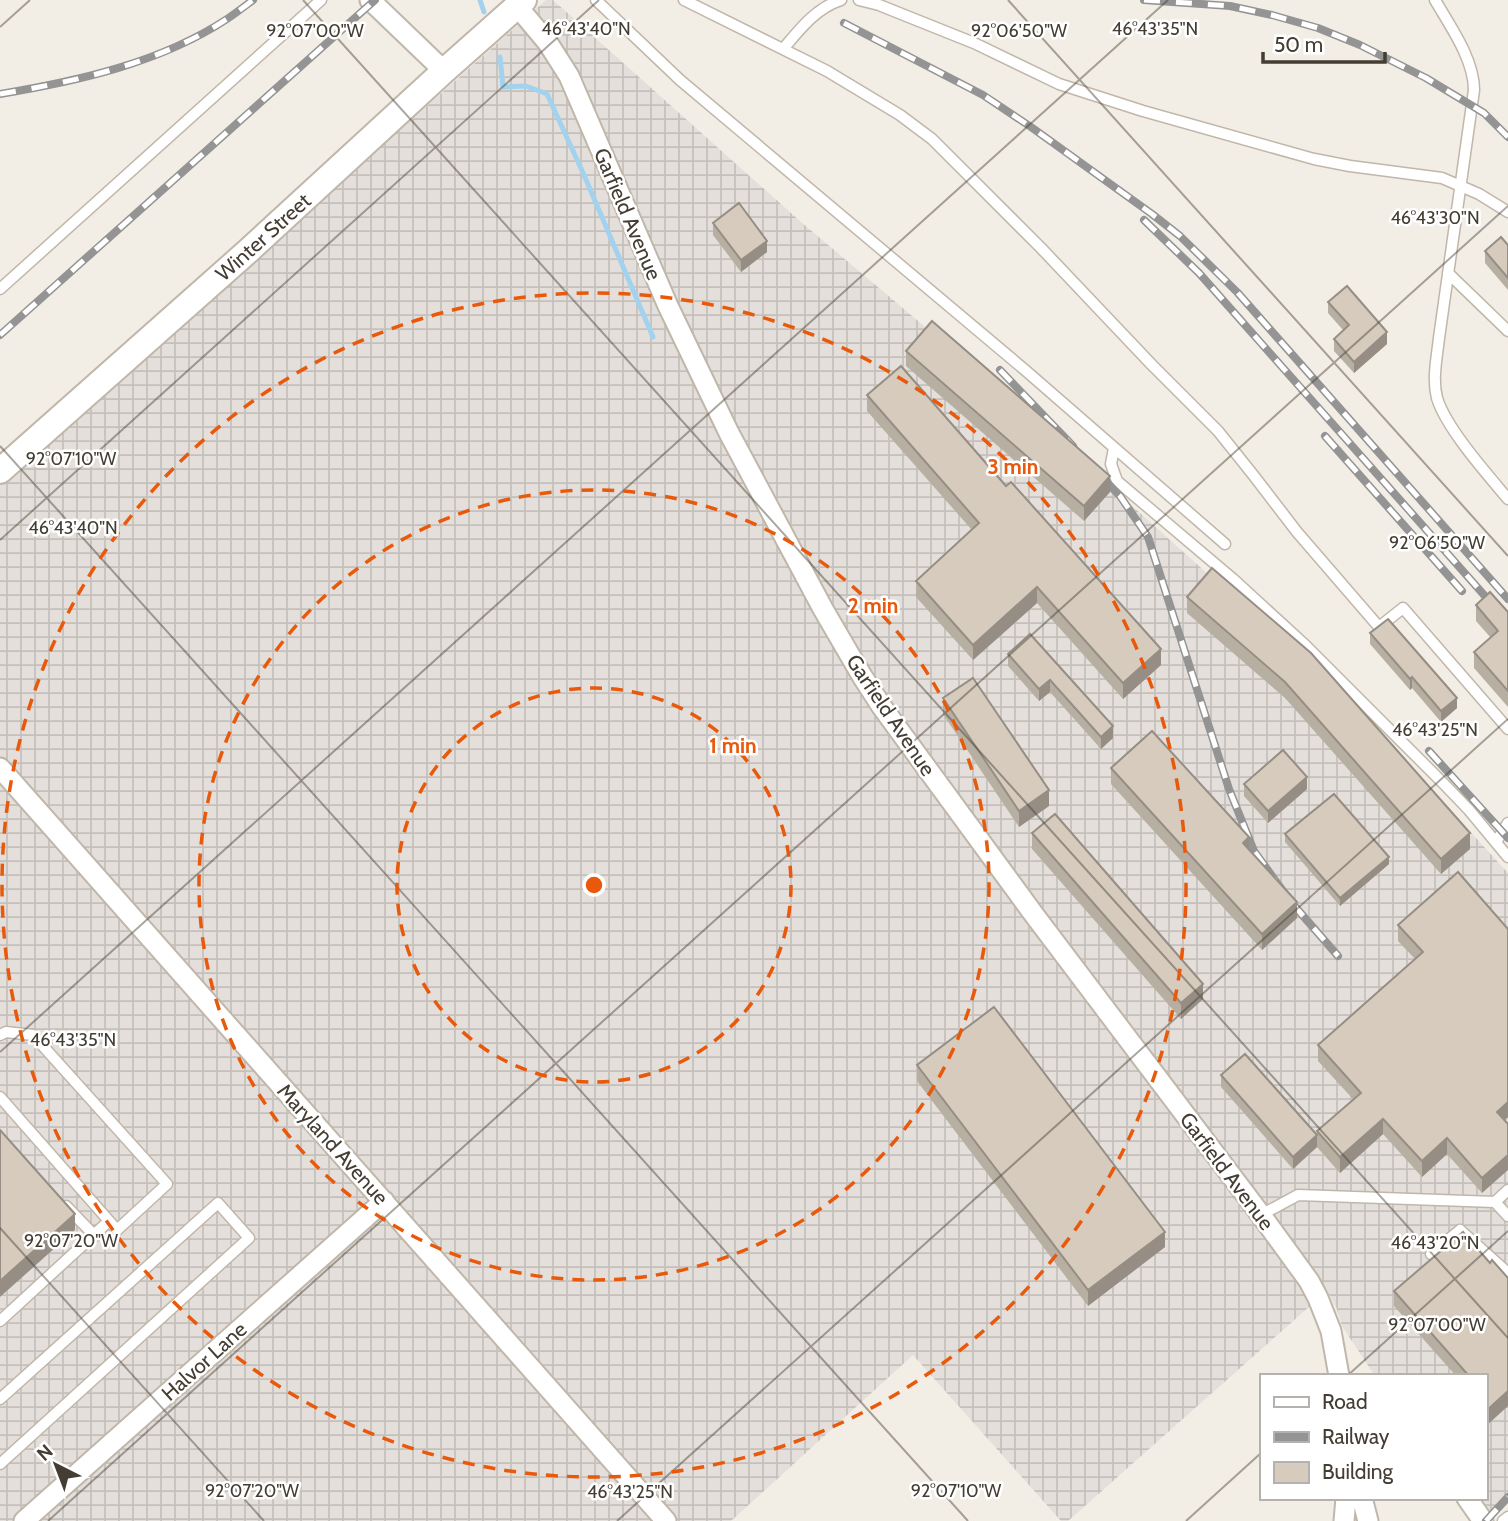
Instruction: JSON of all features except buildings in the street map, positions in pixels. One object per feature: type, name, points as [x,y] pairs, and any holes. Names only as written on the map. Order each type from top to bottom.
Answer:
[{"type":"street","points":[[370,0],[444,71]]},
{"type":"street","name":"Winter Street","points":[[0,471],[247,252],[520,3]]},
{"type":"street","name":"Garfield Avenue","points":[[520,3],[569,76],[649,264],[706,385],[767,505],[862,676],[1035,916],[1309,1281],[1331,1331],[1339,1374]]},
{"type":"street","name":"Maryland Avenue","points":[[0,768],[666,1521]]},
{"type":"street","name":"Halvor Lane","points":[[24,1521],[384,1201]]},
{"type":"street","points":[[1345,1521],[1346,1500]]},
{"type":"street","points":[[1363,1500],[1368,1521]]},
{"type":"street","points":[[1468,1500],[1483,1521]]},
{"type":"lane","points":[[0,289],[321,0]]},
{"type":"lane","points":[[596,0],[680,80],[1025,370],[1226,544]]},
{"type":"lane","points":[[684,0],[827,71],[900,115],[932,139],[1218,432],[1297,533],[1379,627],[1403,608],[1508,729]]},
{"type":"lane","points":[[783,49],[810,18],[841,0]]},
{"type":"lane","points":[[859,0],[879,5],[974,43],[1059,84],[1143,111],[1314,159],[1431,176],[1461,185],[1508,212]]},
{"type":"lane","points":[[1435,0],[1469,61],[1474,78],[1473,106],[1437,355],[1437,398],[1454,430],[1508,499]]},
{"type":"lane","points":[[1448,273],[1508,331]]},
{"type":"lane","points":[[1114,448],[1111,464],[1118,481],[1233,579],[1298,639],[1451,790],[1508,857]]},
{"type":"lane","points":[[1496,842],[1507,826]]},
{"type":"lane","points":[[0,1035],[6,1032],[33,1035],[167,1184],[117,1230],[0,1097]]},
{"type":"lane","points":[[1261,1215],[1298,1195],[1495,1202],[1508,1190]]},
{"type":"lane","points":[[55,1194],[95,1236]]},
{"type":"lane","points":[[1495,1202],[1508,1216]]},
{"type":"lane","points":[[0,1399],[218,1203],[249,1238],[0,1464]]},
{"type":"lane","points":[[0,1321],[109,1221]]},
{"type":"lane","points":[[1431,1254],[1460,1230],[1508,1273]]},
{"type":"lane","points":[[1503,1521],[1508,1517]]},
{"type":"shaded area","points":[[546,0],[553,0],[801,222],[1060,441],[1359,710],[1508,873],[1508,1499],[1491,1521],[1461,1500],[1487,1500],[1487,1374],[1374,1374],[1342,1326],[1327,1291],[1068,1521],[1061,1521],[913,1355],[731,1521],[0,1521],[0,486]]},
{"type":"waterway","points":[[480,0],[484,12]]},
{"type":"waterway","points":[[500,57],[503,87],[526,86],[547,94],[653,337]]},
{"type":"railway","points":[[0,94],[59,83],[146,59],[201,34],[253,0]]},
{"type":"railway","points":[[0,335],[375,0]]},
{"type":"railway","points":[[1144,0],[1230,6],[1318,28],[1360,45],[1426,78],[1484,113],[1508,137]]},
{"type":"railway","points":[[844,23],[983,95],[1180,236],[1237,292],[1508,599]]},
{"type":"railway","points":[[1144,220],[1199,273],[1508,622]]},
{"type":"railway","points":[[1000,370],[1073,446]]},
{"type":"railway","points":[[1325,436],[1462,591]]},
{"type":"railway","points":[[1097,472],[1120,496],[1148,537],[1229,789],[1254,851],[1291,902],[1338,956]]},
{"type":"railway","points":[[1429,751],[1508,838]]},
{"type":"railway","points":[[1486,1521],[1508,1497]]}]
